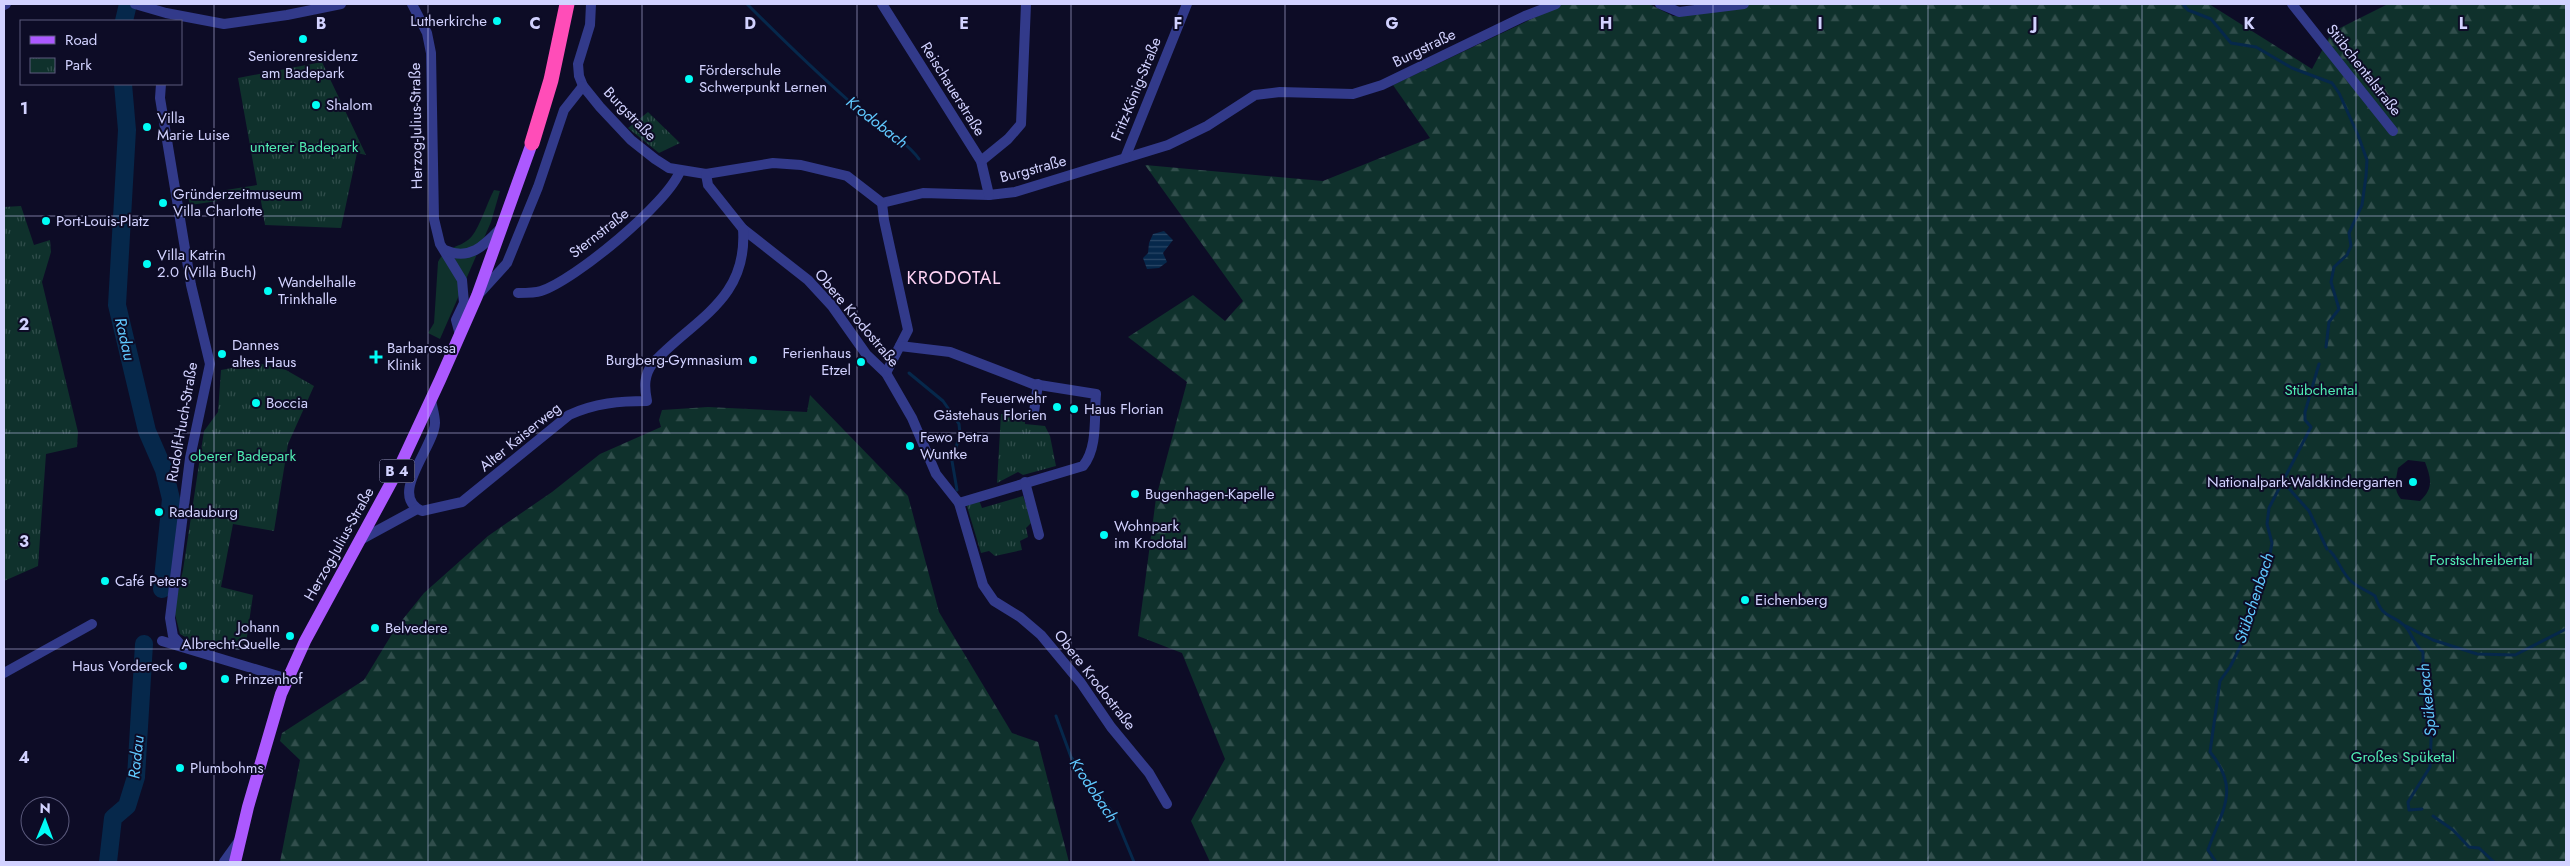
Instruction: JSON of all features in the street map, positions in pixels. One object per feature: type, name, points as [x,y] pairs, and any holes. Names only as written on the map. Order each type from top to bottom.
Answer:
[{"type":"highway","name":"B 4","points":[[532,143],[551,80],[567,4]]},
{"type":"main road","name":"B 4","points":[[460,335],[477,296],[532,143]]},
{"type":"main road","name":"Herzog-Julius-Straße","points":[[235,862],[274,715],[288,679],[399,468],[460,335]]},
{"type":"street","points":[[135,4],[165,17],[224,24],[287,15],[341,4]]},
{"type":"street","name":"Herzog-Julius-Straße","points":[[412,4],[427,33],[431,53],[433,205],[436,235],[458,270],[464,288],[464,302],[456,320],[460,335]]},
{"type":"street","name":"Burgstraße","points":[[591,4],[590,25],[578,64],[579,76],[583,86],[631,140],[654,159],[669,168],[706,174],[773,164],[802,165],[848,176],[882,203],[923,193],[989,195],[1015,192],[1168,145],[1207,126],[1255,96],[1280,92],[1353,94],[1382,85],[1525,16],[1556,4]]},
{"type":"street","name":"Reischauerstraße","points":[[882,4],[981,161],[989,195]]},
{"type":"street","points":[[981,161],[1008,139],[1021,124],[1026,4]]},
{"type":"street","name":"Fritz-König-Straße","points":[[1125,158],[1187,4]]},
{"type":"street","points":[[1660,4],[1679,12],[1744,4]]},
{"type":"street","name":"Stübchentalstraße","points":[[2292,4],[2393,132]]},
{"type":"street","name":"Rudolf-Huch-Straße","points":[[160,85],[160,98],[191,285],[210,364],[190,458],[170,618],[173,636],[182,646]]},
{"type":"street","points":[[477,296],[507,263],[538,187],[564,110],[583,86]]},
{"type":"street","name":"Sternstraße","points":[[518,293],[540,291],[549,287],[597,255],[638,221],[675,184],[680,171]]},
{"type":"street","name":"Obere Krodostraße","points":[[706,174],[708,185],[743,229],[808,280],[832,306],[866,354],[886,373],[912,418],[936,474],[959,502],[983,585],[994,601],[1041,635],[1081,683],[1111,727],[1149,773],[1167,804]]},
{"type":"street","points":[[882,203],[908,330],[886,373]]},
{"type":"street","points":[[445,250],[463,254],[475,252],[501,228]]},
{"type":"street","name":"Alter Kaiserweg","points":[[360,540],[420,510],[462,502],[569,415],[585,408],[603,404],[647,401],[645,381],[647,371],[653,363],[716,306],[730,290],[743,256],[743,229]]},
{"type":"street","points":[[900,346],[950,352],[1002,374],[1038,384],[1096,394],[1090,457],[1082,466],[959,502]]},
{"type":"street","points":[[1034,412],[1038,384]]},
{"type":"street","points":[[420,510],[412,505],[408,492],[409,484],[429,444],[435,423],[431,400]]},
{"type":"street","points":[[1024,482],[1039,535]]},
{"type":"street","points":[[4,673],[92,624]]},
{"type":"street","points":[[162,641],[288,679]]},
{"type":"street","points":[[224,862],[240,840]]},
{"type":"green space","points":[[1563,4],[1649,4],[1673,16],[1681,16],[1754,4],[2209,4],[2312,69],[2332,32],[2388,4],[2566,4],[2566,862],[1210,862],[1191,821],[1225,759],[1182,653],[1138,636],[1156,498],[1187,382],[1128,337],[1193,295],[1225,321],[1243,301],[1145,165],[1323,181],[1430,138],[1393,85]],"holes":[[[2408,460],[2425,462],[2430,478],[2428,492],[2420,501],[2401,499],[2396,488],[2398,468]]]},
{"type":"green space","name":"unterer Badepark","points":[[322,62],[366,155],[357,153],[341,228],[265,225],[260,195],[190,205],[188,196],[257,185],[238,78]]},
{"type":"green space","points":[[648,112],[680,143],[659,153],[628,128]]},
{"type":"green space","points":[[494,190],[500,191],[491,222],[440,339],[428,333],[434,323],[438,262],[446,252],[472,236]]},
{"type":"green space","points":[[21,206],[34,245],[50,240],[51,252],[42,282],[78,432],[77,447],[46,454],[38,566],[4,581],[4,207]]},
{"type":"green space","name":"oberer Badepark","points":[[258,363],[286,370],[314,386],[288,444],[274,531],[233,524],[221,587],[253,595],[245,650],[199,645],[180,634],[174,610],[183,570],[204,431],[218,412],[221,370]]},
{"type":"green space","points":[[810,395],[908,496],[939,612],[1012,733],[1038,742],[1069,862],[280,862],[300,760],[280,741],[282,733],[364,680],[395,629],[424,593],[488,536],[552,492],[600,454],[661,427],[659,420],[662,410],[708,407],[807,412]]},
{"type":"green space","points":[[1001,414],[1025,414],[1025,424],[1045,426],[1050,436],[1056,466],[1023,475],[1018,472],[997,483]]},
{"type":"green space","points":[[1023,496],[1032,522],[1026,528],[1028,537],[1020,541],[1022,550],[995,556],[989,551],[981,553],[966,503],[979,500],[982,508]]},
{"type":"water","points":[[1164,231],[1173,240],[1163,253],[1167,262],[1159,268],[1147,269],[1143,258],[1148,253],[1149,243],[1153,234]]},
{"type":"waterway","name":"Radau","points":[[124,20],[128,4]]},
{"type":"waterway","name":"Krodobach","points":[[747,4],[857,108],[905,144],[919,159]]},
{"type":"waterway","name":"Stübchenbach","points":[[2183,4],[2188,10],[2211,19],[2231,43],[2256,47],[2292,68],[2332,83],[2339,93],[2358,135],[2367,160],[2362,205],[2349,233],[2351,246],[2347,255],[2334,267],[2331,282],[2339,309],[2329,322],[2326,347]]},
{"type":"waterway","name":"Radau","points":[[123,85],[127,130],[117,305],[147,431],[164,470],[171,499],[162,589]]},
{"type":"waterway","name":"Stübchenbach","points":[[2216,862],[2208,850],[2223,811],[2227,789],[2225,778],[2210,752],[2220,681],[2230,667],[2241,645],[2268,565],[2272,543],[2267,524],[2269,508],[2311,427],[2305,420],[2305,412],[2319,364]]},
{"type":"waterway","name":"Krodobach","points":[[909,373],[943,401],[959,424],[960,434],[952,461],[957,490]]},
{"type":"waterway","name":"Spükebach","points":[[2284,483],[2309,511],[2327,549]]},
{"type":"waterway","name":"Spükebach","points":[[2330,551],[2351,581],[2375,596],[2384,613],[2405,626],[2417,646],[2423,652],[2423,670],[2428,678],[2425,689],[2426,700],[2432,714],[2430,767],[2408,802],[2409,810],[2422,809]]},
{"type":"waterway","points":[[2406,626],[2433,640],[2477,654],[2515,655],[2566,629]]},
{"type":"waterway","name":"Radau","points":[[108,862],[113,818],[127,806],[136,777],[144,644]]},
{"type":"waterway","name":"Krodobach","points":[[1056,716],[1071,757],[1115,816],[1134,862]]},
{"type":"waterway","name":"Spükebach","points":[[2433,816],[2453,830],[2469,847],[2479,848],[2494,862]]},
{"type":"place","name":"Lutherkirche","points":[[497,21]]},
{"type":"place","name":"Seniorenresidenz am Badepark","points":[[303,39]]},
{"type":"place","name":"Förderschule Schwerpunkt Lernen","points":[[689,79]]},
{"type":"place","name":"Shalom","points":[[316,105]]},
{"type":"place","name":"Villa Marie Luise","points":[[147,127]]},
{"type":"place","name":"Gründerzeitmuseum Villa Charlotte","points":[[163,203]]},
{"type":"place","name":"Port-Louis-Platz","points":[[46,221]]},
{"type":"place","name":"Villa Katrin 2.0 (Villa Buch)","points":[[147,264]]},
{"type":"place","name":"Wandelhalle Trinkhalle","points":[[268,291]]},
{"type":"place","name":"Dannes altes Haus","points":[[222,354]]},
{"type":"place","name":"Barbarossa Klinik","points":[[376,357]]},
{"type":"place","name":"Burgberg-Gymnasium","points":[[753,360]]},
{"type":"place","name":"Ferienhaus Etzel","points":[[861,362]]},
{"type":"place","name":"Boccia","points":[[256,403]]},
{"type":"place","name":"Feuerwehr Gästehaus Florien","points":[[1057,407]]},
{"type":"place","name":"Haus Florian","points":[[1074,409]]},
{"type":"place","name":"Fewo Petra Wuntke","points":[[910,446]]},
{"type":"place","name":"Nationalpark-Waldkindergarten","points":[[2413,482]]},
{"type":"place","name":"Bugenhagen-Kapelle","points":[[1135,494]]},
{"type":"place","name":"Radauburg","points":[[159,512]]},
{"type":"place","name":"Wohnpark im Krodotal","points":[[1104,535]]},
{"type":"place","name":"Café Peters","points":[[105,581]]},
{"type":"place","name":"Eichenberg","points":[[1745,600]]},
{"type":"place","name":"Belvedere","points":[[375,628]]},
{"type":"place","name":"Johann Albrecht-Quelle","points":[[290,636]]},
{"type":"place","name":"Haus Vordereck","points":[[183,666]]},
{"type":"place","name":"Prinzenhof","points":[[225,679]]},
{"type":"place","name":"Plumbohms","points":[[180,768]]},
{"type":"district","name":"KRODOTAL","points":[[954,278]]},
{"type":"park label","name":"Stübchental","points":[[2321,390]]},
{"type":"park label","name":"Forstschreibertal","points":[[2481,560]]},
{"type":"park label","name":"Großes Spüketal","points":[[2403,757]]}]
